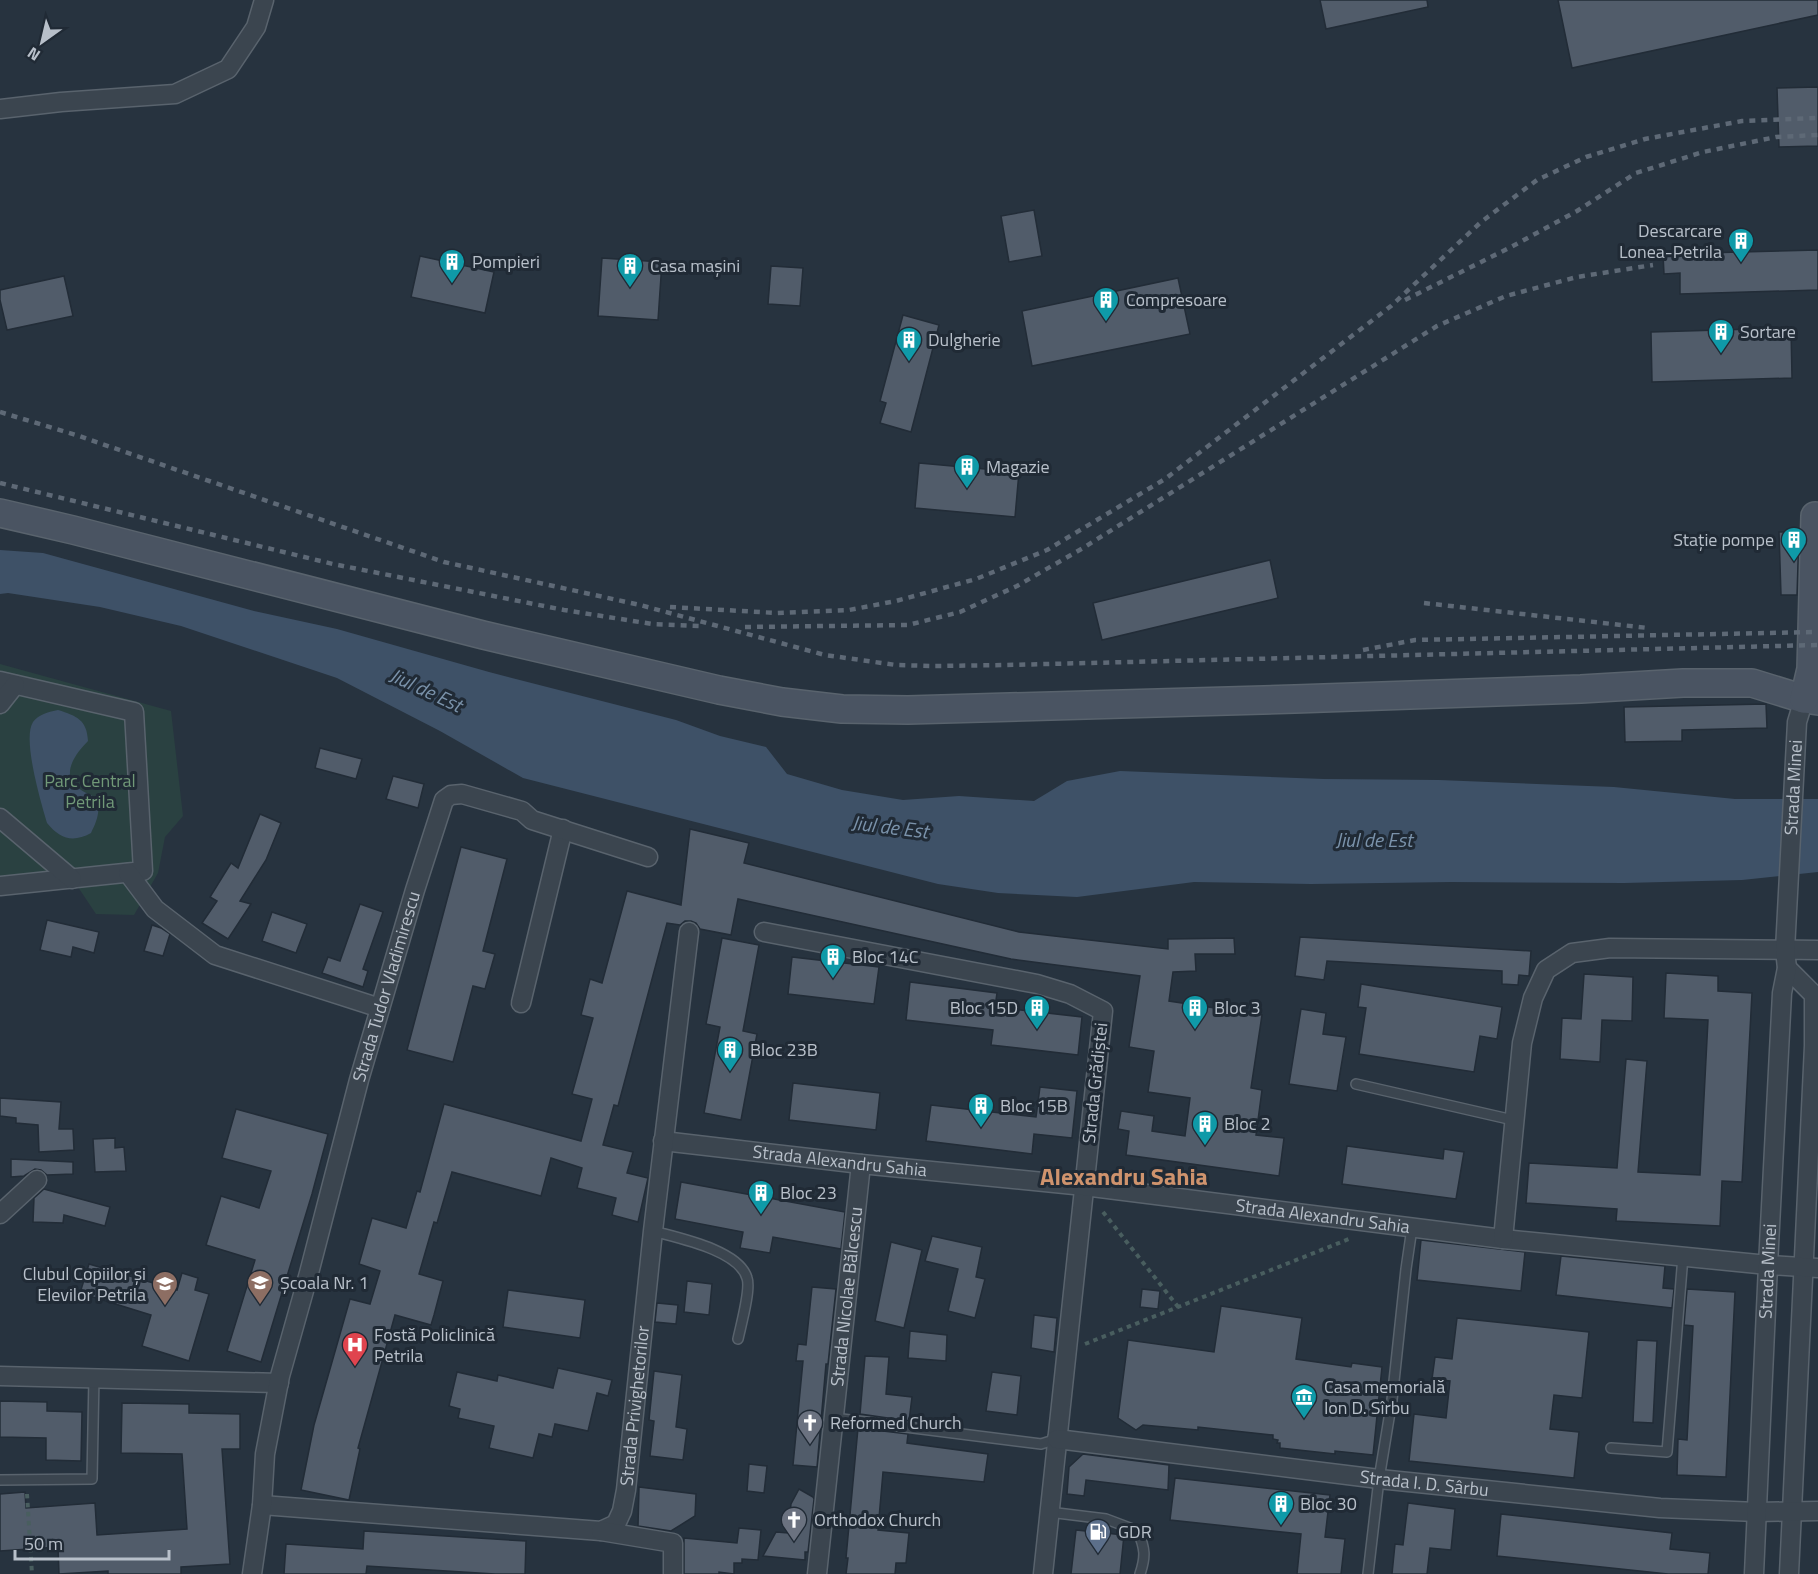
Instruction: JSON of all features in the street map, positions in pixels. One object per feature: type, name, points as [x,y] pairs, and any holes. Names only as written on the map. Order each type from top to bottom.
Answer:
[{"type":"street","points":[[0,109],[175,94],[228,69],[256,27],[264,0]]},
{"type":"street","points":[[0,513],[483,635],[719,690],[782,702],[842,709],[918,710],[1271,700],[1683,683],[1752,683],[1806,707],[1811,669],[1815,516]]},
{"type":"street","points":[[0,704],[8,683],[134,712],[143,871],[0,886]]},
{"type":"street","name":"Strada Minei","points":[[1755,1574],[1782,993],[1787,969],[1785,950],[1787,912],[1806,707]]},
{"type":"street","name":"Strada Tudor Vladimirescu","points":[[252,1574],[262,1505],[265,1454],[279,1383],[359,1080],[444,800],[451,795],[462,794],[522,811],[532,819],[648,857]]},
{"type":"street","points":[[0,818],[72,879]]},
{"type":"street","points":[[521,1003],[563,829]]},
{"type":"street","points":[[128,873],[155,909],[215,955],[380,1008]]},
{"type":"street","name":"Strada Privighetorilor","points":[[601,1531],[616,1524],[622,1512],[626,1490],[663,1141],[689,932]]},
{"type":"street","name":"Strada Grădiștei","points":[[764,932],[1037,984],[1070,994],[1102,1011],[1043,1574]]},
{"type":"street","points":[[1503,1239],[1522,1042],[1533,998],[1546,970],[1572,953],[1610,948],[1818,950]]},
{"type":"street","name":"Strada Minei","points":[[1787,969],[1814,995],[1811,1268],[1790,1574]]},
{"type":"street","name":"Strada Alexandru Sahia","points":[[663,1141],[861,1164],[1084,1186],[1503,1239],[1811,1268]]},
{"type":"street","name":"Strada Nicolae Bălcescu","points":[[817,1574],[861,1164]]},
{"type":"street","points":[[0,1214],[37,1180]]},
{"type":"street","points":[[0,1376],[279,1383]]},
{"type":"street","name":"Strada I. D. Sârbu","points":[[1057,1439],[1379,1479],[1660,1508],[1757,1512],[1793,1511]]},
{"type":"street","points":[[262,1505],[601,1531],[674,1543],[673,1574]]},
{"type":"street","points":[[1793,1511],[1818,1511]]},
{"type":"lane","points":[[1356,1084],[1514,1120]]},
{"type":"lane","points":[[1368,1574],[1379,1479],[1392,1400],[1412,1228]]},
{"type":"lane","points":[[653,1231],[718,1251],[741,1267],[747,1278],[748,1287],[738,1338]]},
{"type":"lane","points":[[1611,1448],[1667,1452],[1683,1256]]},
{"type":"lane","points":[[0,1480],[92,1479],[94,1377]]},
{"type":"lane","points":[[834,1418],[1041,1444],[1057,1439]]},
{"type":"lane","points":[[1050,1512],[1106,1519],[1138,1531],[1145,1548],[1140,1574]]},
{"type":"path","points":[[1103,1212],[1179,1308]]},
{"type":"path","points":[[1067,1351],[1386,1225]]},
{"type":"path","points":[[25,1480],[32,1574]]},
{"type":"green space","name":"Parc Central Petrila","points":[[0,664],[171,711],[183,816],[165,837],[158,873],[134,915],[96,914],[76,884],[0,893]]},
{"type":"water","name":"Jiul de Est","points":[[0,550],[43,553],[254,611],[337,629],[489,672],[676,720],[720,736],[766,747],[787,774],[842,790],[903,800],[959,796],[1034,801],[1067,781],[1120,771],[1614,787],[1735,799],[1818,799],[1818,872],[1742,880],[1624,883],[1194,882],[1077,897],[998,893],[938,884],[523,778],[440,731],[337,678],[181,626],[100,607],[8,593],[0,594]]},
{"type":"water","points":[[58,710],[80,720],[87,734],[88,741],[75,757],[70,776],[78,788],[96,798],[98,812],[91,833],[78,838],[62,836],[47,823],[31,756],[30,730],[33,722],[41,715]]},
{"type":"building","points":[[1320,0],[1427,0],[1428,7],[1326,29]]},
{"type":"building","points":[[1558,0],[1818,0],[1818,15],[1572,68]]},
{"type":"building","points":[[1818,87],[1818,146],[1779,147],[1777,88]]},
{"type":"building","points":[[1034,210],[1042,256],[1009,262],[1001,216]]},
{"type":"building","name":"Descarcare Lonea-Petrila","points":[[1818,250],[1818,290],[1680,294],[1680,273],[1664,274],[1663,254]]},
{"type":"building","name":"Pompieri","points":[[420,256],[494,272],[485,313],[411,297]]},
{"type":"building","name":"Casa mașini","points":[[602,258],[662,262],[658,320],[598,316]]},
{"type":"building","points":[[771,266],[803,268],[800,306],[768,304]]},
{"type":"building","points":[[64,276],[73,316],[7,330],[0,290]]},
{"type":"building","name":"Compresoare","points":[[1178,278],[1190,334],[1032,366],[1022,311]]},
{"type":"building","name":"Dulgherie","points":[[903,315],[939,325],[911,432],[880,423],[886,403],[880,401]]},
{"type":"building","name":"Sortare","points":[[1791,328],[1792,378],[1652,382],[1651,332]]},
{"type":"building","name":"Magazie","points":[[919,463],[1019,472],[1015,517],[915,508]]},
{"type":"building","name":"Stație pompe","points":[[1779,532],[1799,532],[1797,595],[1781,595]]},
{"type":"building","points":[[1270,560],[1278,598],[1102,640],[1093,603]]},
{"type":"building","points":[[1766,704],[1767,728],[1682,730],[1682,741],[1625,742],[1624,707]]},
{"type":"building","points":[[320,748],[362,759],[356,779],[315,768]]},
{"type":"building","points":[[393,776],[424,784],[418,808],[386,799]]},
{"type":"building","points":[[260,814],[281,823],[266,860],[240,901],[251,904],[228,939],[202,923],[217,901],[210,897],[231,863],[238,868]]},
{"type":"building","points":[[690,829],[749,843],[744,863],[1019,932],[1168,949],[1168,939],[1234,938],[1235,954],[1195,954],[1196,971],[1173,972],[1169,1001],[1262,1015],[1251,1088],[1262,1090],[1256,1135],[1284,1138],[1279,1176],[1126,1155],[1129,1131],[1118,1129],[1121,1111],[1154,1116],[1152,1131],[1185,1136],[1190,1098],[1148,1092],[1154,1051],[1129,1047],[1140,976],[1011,959],[738,899],[731,935],[700,929],[696,923],[691,921],[685,921],[680,925],[667,923],[618,1106],[614,1105],[603,1145],[633,1152],[627,1173],[648,1178],[638,1222],[612,1215],[616,1198],[577,1188],[582,1168],[551,1158],[541,1196],[452,1172],[419,1274],[443,1281],[431,1325],[395,1315],[358,1448],[360,1449],[349,1500],[301,1490],[314,1425],[350,1299],[370,1304],[380,1271],[359,1264],[372,1218],[406,1228],[417,1191],[420,1192],[444,1104],[581,1141],[592,1099],[572,1094],[593,1018],[581,1015],[590,979],[602,983],[627,891],[681,905]]},
{"type":"building","points":[[461,847],[507,859],[483,951],[495,954],[485,989],[473,986],[453,1062],[407,1050]]},
{"type":"building","points":[[360,904],[383,912],[363,969],[368,971],[363,987],[322,973],[328,957],[340,961]]},
{"type":"building","points":[[272,912],[307,924],[296,953],[262,941]]},
{"type":"building","points":[[47,920],[99,932],[94,953],[73,947],[71,957],[40,950]]},
{"type":"building","points":[[152,925],[170,934],[163,956],[144,951]]},
{"type":"building","points":[[1300,937],[1531,951],[1529,976],[1519,975],[1518,985],[1502,984],[1502,971],[1327,961],[1324,980],[1295,976]]},
{"type":"building","points":[[722,938],[759,945],[743,1031],[757,1034],[741,1120],[704,1113],[720,1027],[706,1024]]},
{"type":"building","name":"Bloc 14C","points":[[792,957],[879,967],[874,1004],[788,994]]},
{"type":"building","points":[[1666,973],[1718,976],[1718,991],[1752,993],[1742,1182],[1722,1181],[1720,1226],[1616,1221],[1617,1209],[1526,1203],[1529,1163],[1617,1168],[1626,1059],[1647,1061],[1638,1172],[1700,1175],[1708,1020],[1664,1018]]},
{"type":"building","points":[[1584,974],[1633,977],[1632,1021],[1602,1020],[1600,1062],[1560,1059],[1562,1018],[1581,1019]]},
{"type":"building","points":[[910,982],[997,993],[995,1007],[1082,1017],[1078,1055],[991,1045],[993,1030],[906,1020]]},
{"type":"building","points":[[1361,984],[1502,1007],[1497,1039],[1480,1036],[1474,1072],[1359,1054],[1366,1008],[1358,1007]]},
{"type":"building","points":[[1301,1009],[1326,1013],[1323,1034],[1346,1037],[1337,1091],[1289,1084]]},
{"type":"building","name":"Bloc 23B","points":[[793,1083],[880,1093],[876,1130],[789,1120]]},
{"type":"building","name":"Bloc 15B","points":[[1040,1087],[1077,1091],[1072,1138],[1034,1134],[1032,1154],[926,1141],[931,1105],[1036,1117]]},
{"type":"building","points":[[0,1098],[61,1102],[59,1129],[73,1129],[74,1150],[39,1152],[38,1125],[16,1123],[16,1118],[0,1116]]},
{"type":"building","name":"Școala Nr. 1","points":[[236,1109],[328,1134],[261,1362],[227,1351],[255,1260],[206,1245],[221,1196],[259,1208],[271,1171],[222,1158]]},
{"type":"building","points":[[115,1138],[115,1148],[124,1147],[126,1171],[95,1172],[93,1139]]},
{"type":"building","points":[[1347,1146],[1443,1159],[1444,1149],[1464,1152],[1456,1199],[1342,1184]]},
{"type":"building","points":[[11,1159],[73,1162],[73,1174],[47,1175],[35,1169],[24,1176],[11,1177]]},
{"type":"building","name":"Bloc 23","points":[[681,1182],[845,1212],[841,1249],[773,1237],[770,1253],[740,1248],[743,1232],[675,1219]]},
{"type":"building","points":[[44,1189],[110,1207],[105,1226],[64,1215],[63,1223],[33,1222],[34,1198]]},
{"type":"building","points":[[932,1236],[982,1247],[976,1277],[985,1279],[975,1318],[948,1311],[958,1269],[925,1261]]},
{"type":"building","points":[[1421,1240],[1525,1252],[1521,1291],[1417,1280]]},
{"type":"building","points":[[891,1242],[922,1250],[904,1328],[875,1321]]},
{"type":"building","points":[[1561,1256],[1665,1266],[1663,1288],[1674,1289],[1672,1308],[1556,1295]]},
{"type":"building","name":"Clubul Copiilor și Elevilor Petrila","points":[[89,1264],[177,1290],[182,1273],[198,1278],[195,1290],[209,1294],[189,1361],[142,1346],[151,1315],[80,1293]]},
{"type":"building","points":[[687,1281],[712,1284],[709,1315],[684,1312]]},
{"type":"building","points":[[812,1287],[836,1289],[828,1364],[826,1364],[817,1467],[793,1465],[803,1361],[796,1361],[798,1344],[806,1345]]},
{"type":"building","points":[[1142,1289],[1160,1291],[1158,1309],[1140,1307]]},
{"type":"building","points":[[1687,1289],[1735,1292],[1726,1477],[1677,1475],[1678,1439],[1687,1440],[1693,1326],[1684,1325]]},
{"type":"building","points":[[508,1290],[585,1300],[580,1338],[503,1327]]},
{"type":"building","points":[[657,1303],[678,1305],[676,1324],[655,1322]]},
{"type":"building","points":[[1221,1306],[1302,1318],[1296,1359],[1351,1367],[1352,1363],[1382,1367],[1373,1455],[1335,1451],[1335,1454],[1280,1448],[1280,1443],[1273,1439],[1273,1435],[1198,1427],[1198,1430],[1143,1425],[1136,1430],[1118,1418],[1128,1340],[1214,1352]]},
{"type":"building","points":[[1034,1315],[1057,1318],[1054,1352],[1031,1348]]},
{"type":"building","points":[[1457,1318],[1589,1332],[1582,1398],[1554,1395],[1550,1429],[1579,1432],[1574,1478],[1409,1461],[1414,1414],[1446,1418],[1450,1381],[1432,1379],[1435,1357],[1452,1359]]},
{"type":"building","points":[[910,1331],[947,1335],[946,1361],[908,1358]]},
{"type":"building","points":[[1637,1340],[1657,1341],[1653,1423],[1633,1422]]},
{"type":"building","points":[[865,1356],[889,1357],[886,1394],[912,1397],[909,1421],[860,1414]]},
{"type":"building","points":[[558,1368],[612,1380],[608,1396],[597,1393],[588,1431],[555,1424],[552,1437],[539,1434],[533,1458],[489,1448],[494,1426],[458,1418],[460,1409],[449,1406],[457,1372],[497,1381],[498,1375],[553,1388]]},
{"type":"building","points":[[654,1371],[682,1375],[676,1427],[687,1429],[683,1460],[650,1456],[654,1421],[649,1420]]},
{"type":"building","points":[[992,1372],[1021,1376],[1017,1415],[986,1411]]},
{"type":"building","points":[[0,1401],[47,1402],[47,1411],[82,1412],[81,1461],[46,1460],[46,1438],[0,1437]]},
{"type":"building","points":[[122,1403],[189,1404],[189,1413],[240,1414],[240,1449],[222,1449],[230,1564],[181,1567],[181,1574],[108,1574],[108,1571],[59,1574],[58,1547],[0,1551],[0,1494],[25,1492],[26,1508],[95,1503],[97,1535],[187,1529],[182,1454],[121,1453]]},
{"type":"building","points":[[858,1428],[908,1434],[907,1443],[988,1454],[984,1482],[883,1472],[878,1530],[909,1533],[906,1563],[896,1563],[895,1574],[846,1574]]},
{"type":"building","points":[[1083,1454],[1169,1465],[1168,1490],[1086,1480],[1084,1496],[1067,1494],[1069,1467]]},
{"type":"building","points":[[749,1464],[767,1466],[764,1493],[747,1491]]},
{"type":"building","name":"Bloc 30","points":[[1175,1478],[1330,1495],[1325,1537],[1345,1539],[1341,1574],[1297,1574],[1301,1534],[1170,1520]]},
{"type":"building","points":[[639,1487],[696,1494],[695,1516],[671,1531],[638,1526]]},
{"type":"building","points":[[799,1489],[814,1499],[808,1552],[805,1552],[805,1560],[763,1556],[776,1532],[788,1533],[791,1504]]},
{"type":"building","points":[[1408,1503],[1455,1509],[1451,1550],[1430,1548],[1427,1574],[1392,1574],[1395,1544],[1403,1545]]},
{"type":"building","points":[[1501,1514],[1672,1533],[1670,1549],[1710,1553],[1708,1574],[1668,1574],[1497,1556]]},
{"type":"building","points":[[739,1528],[761,1530],[758,1560],[742,1559],[742,1563],[734,1563],[734,1574],[719,1572],[719,1574],[684,1574],[684,1538],[737,1543]]},
{"type":"building","points":[[1076,1530],[1124,1535],[1120,1574],[1071,1574]]},
{"type":"building","points":[[364,1531],[526,1541],[525,1574],[367,1566],[366,1574],[284,1574],[286,1544],[363,1549]]},
{"type":"railway","points":[[670,607],[777,613],[849,610],[896,601],[976,579],[1047,550],[1165,479],[1391,306],[1481,222],[1537,180],[1586,157],[1645,139],[1742,121],[1818,118]]},
{"type":"railway","points":[[1405,300],[1577,211],[1636,173],[1703,152],[1776,137],[1818,135]]},
{"type":"railway","points":[[745,627],[908,625],[960,612],[1017,586],[1083,548],[1437,326],[1506,296],[1577,277],[1653,265]]},
{"type":"railway","points":[[0,412],[79,436],[444,562],[640,605],[825,655],[896,665],[1007,665],[1818,645]]},
{"type":"railway","points":[[0,483],[333,564],[564,610],[652,624],[700,626]]},
{"type":"railway","points":[[1424,603],[1648,628]]},
{"type":"railway","points":[[1363,650],[1415,640],[1818,632]]},
{"type":"place","name":"Descarcare Lonea-Petrila","points":[[1741,264]]},
{"type":"place","name":"Pompieri","points":[[452,285]]},
{"type":"place","name":"Casa mașini","points":[[630,289]]},
{"type":"place","name":"Compresoare","points":[[1106,323]]},
{"type":"place","name":"Sortare","points":[[1721,355]]},
{"type":"place","name":"Dulgherie","points":[[909,363]]},
{"type":"place","name":"Magazie","points":[[967,490]]},
{"type":"place","name":"Stație pompe","points":[[1794,563]]},
{"type":"place","name":"Bloc 14C","points":[[833,980]]},
{"type":"place","name":"Bloc 15D","points":[[1037,1031]]},
{"type":"place","name":"Bloc 3","points":[[1195,1031]]},
{"type":"place","name":"Bloc 23B","points":[[730,1073]]},
{"type":"place","name":"Bloc 15B","points":[[981,1129]]},
{"type":"place","name":"Bloc 2","points":[[1205,1147]]},
{"type":"place","name":"Bloc 23","points":[[761,1216]]},
{"type":"place","name":"Școala Nr. 1","points":[[260,1306]]},
{"type":"place","name":"Clubul Copiilor și Elevilor Petrila","points":[[165,1307]]},
{"type":"place","name":"Fostă Policlinică Petrila","points":[[355,1368]]},
{"type":"place","name":"Casa memorială Ion D. Sîrbu","points":[[1304,1420]]},
{"type":"place","name":"Reformed Church","points":[[810,1446]]},
{"type":"place","name":"Bloc 30","points":[[1281,1527]]},
{"type":"place","name":"Orthodox Church","points":[[794,1543]]},
{"type":"place","name":"GDR","points":[[1098,1555]]},
{"type":"district","name":"Alexandru Sahia","points":[[1124,1177]]}]
